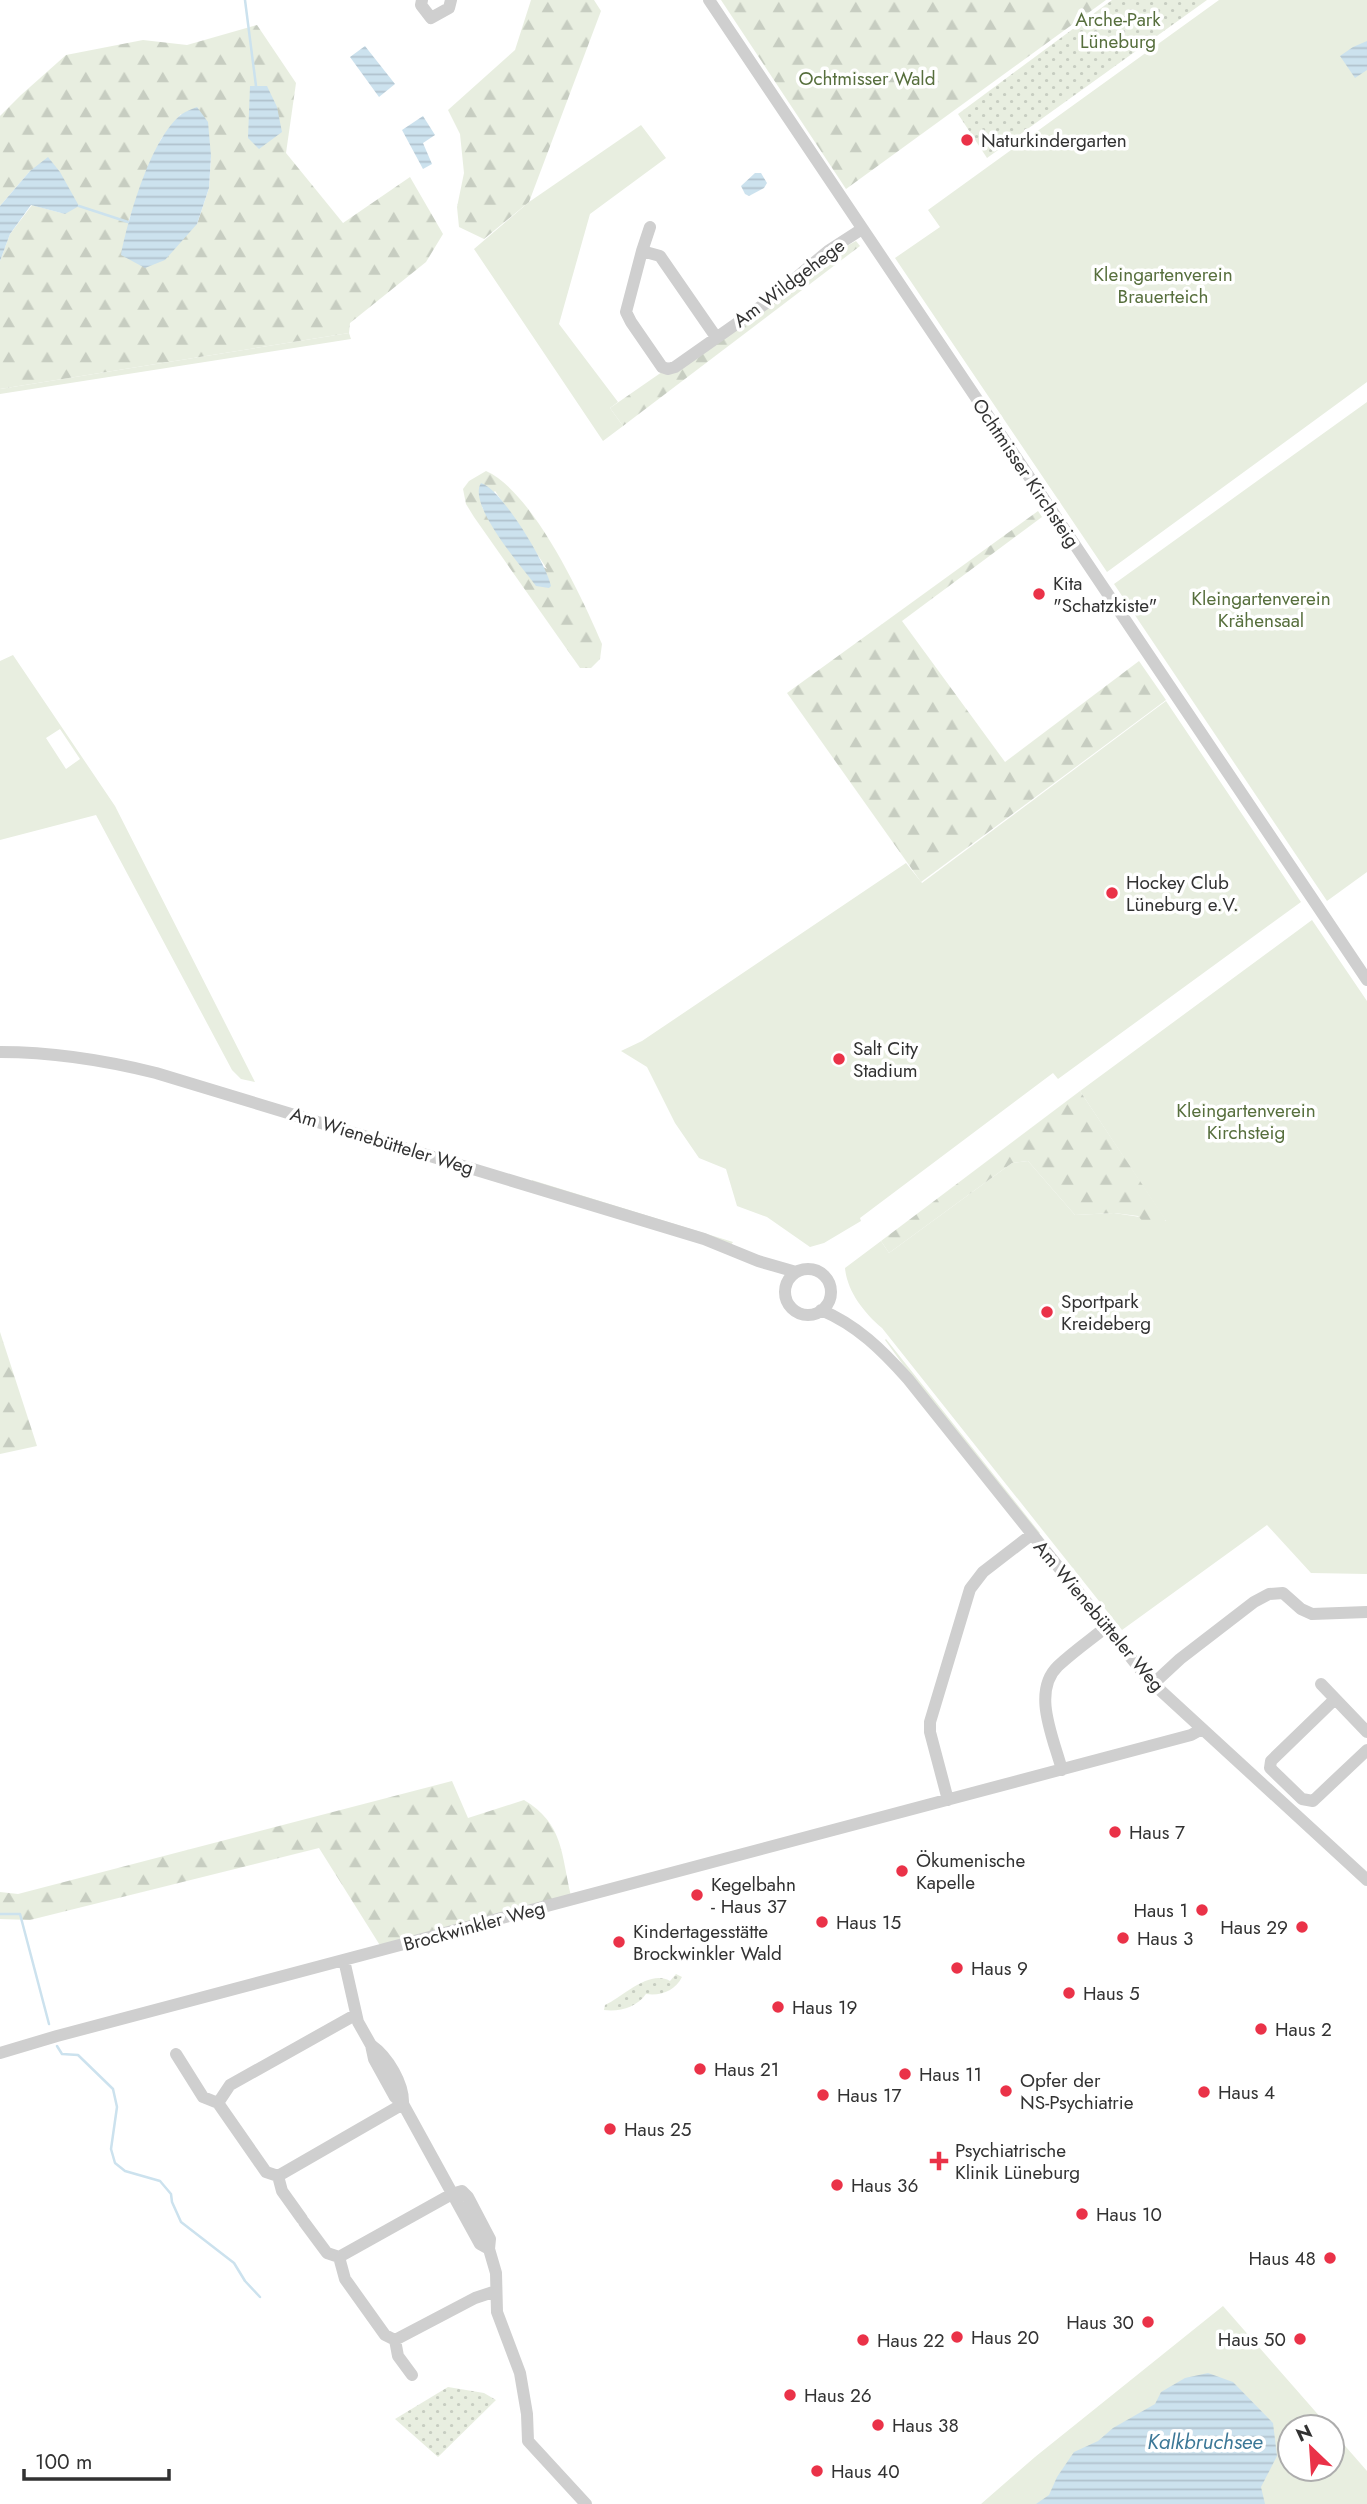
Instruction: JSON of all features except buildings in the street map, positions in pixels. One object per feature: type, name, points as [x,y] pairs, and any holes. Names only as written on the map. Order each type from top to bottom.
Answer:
[{"type":"street","points":[[422,0],[421,5],[431,18],[449,8],[451,0]]},
{"type":"street","name":"Ochtmisser Kirchsteig","points":[[709,0],[1367,980]]},
{"type":"street","name":"Am Wildgehege","points":[[650,227],[626,312],[662,367],[667,369],[675,368],[766,303],[828,251],[862,229]]},
{"type":"street","name":"Am Wildgehege","points":[[642,251],[660,256],[716,337]]},
{"type":"street","name":"Am Wienebütteler Weg","points":[[0,1052],[68,1055],[118,1063],[156,1073],[704,1239],[758,1261],[796,1272],[811,1269],[820,1272],[829,1282],[831,1296],[856,1329],[908,1379],[1105,1628],[1153,1684],[1366,1877]]},
{"type":"street","name":"Am Wienebütteler Weg","points":[[758,1261],[786,1286],[787,1300],[797,1312],[810,1315],[821,1310],[856,1329]]},
{"type":"street","points":[[786,1286],[796,1272]]},
{"type":"street","points":[[821,1310],[831,1296]]},
{"type":"street","points":[[948,1800],[930,1732],[930,1722],[963,1605],[975,1580],[1031,1535]]},
{"type":"street","points":[[1153,1684],[1222,1626],[1269,1594],[1283,1593],[1301,1609],[1312,1614],[1367,1612]]},
{"type":"street","points":[[1062,1770],[1045,1702],[1049,1679],[1057,1667],[1105,1628]]},
{"type":"street","points":[[1321,1684],[1367,1732]]},
{"type":"street","points":[[1335,1699],[1270,1761],[1270,1768],[1302,1799],[1313,1801],[1367,1750]]},
{"type":"street","name":"Brockwinkler Weg","points":[[0,2053],[1062,1770],[1191,1735],[1202,1729]]},
{"type":"street","points":[[344,1960],[355,2015],[371,2045],[374,2059],[395,2097],[403,2104],[480,2244],[489,2249],[496,2273],[497,2312],[520,2373],[527,2414],[528,2441],[586,2504]]},
{"type":"street","points":[[218,2103],[230,2085],[355,2015]]},
{"type":"street","points":[[176,2054],[203,2097],[218,2103],[266,2172],[278,2176],[403,2104]]},
{"type":"street","points":[[278,2176],[282,2191],[327,2253],[339,2257],[453,2194]]},
{"type":"street","points":[[339,2257],[345,2279],[385,2335],[395,2340]]},
{"type":"street","points":[[395,2340],[475,2298],[496,2291]]},
{"type":"street","points":[[395,2340],[398,2356],[412,2375]]},
{"type":"green space","points":[[531,0],[594,0],[601,11],[529,202],[484,239],[459,227],[457,207],[464,173],[460,134],[448,110],[515,50]]},
{"type":"green space","name":"Ochtmisser Wald","points":[[721,0],[1106,0],[846,189]]},
{"type":"green space","name":"Arche-Park Lüneburg","points":[[1112,0],[1207,0],[987,158],[958,114]]},
{"type":"green space","name":"Kleingartenverein Brauerteich","points":[[1219,0],[1367,0],[1367,382],[1107,572],[895,258],[940,227],[928,210]]},
{"type":"green space","points":[[257,25],[296,83],[286,153],[343,223],[410,177],[443,234],[426,262],[350,323],[349,333],[0,389],[0,261],[10,234],[32,205],[65,214],[30,171],[0,206],[0,116],[66,55],[143,40],[187,45]],"holes":[[[181,114],[211,156],[209,188],[197,224],[128,222],[161,139]]]},
{"type":"green space","points":[[641,125],[666,158],[590,214],[559,324],[618,402],[610,408],[623,426],[603,441],[474,249],[529,202]]},
{"type":"green space","points":[[856,241],[860,246],[623,426],[610,408],[832,254]]},
{"type":"green space","points":[[349,333],[351,339],[0,394],[0,389]]},
{"type":"green space","name":"Kleingartenverein Krähensaal","points":[[1367,402],[1367,872],[1327,901],[1114,584]]},
{"type":"green space","points":[[486,471],[504,483],[521,500],[538,523],[569,574],[602,644],[600,659],[591,668],[580,668],[474,517],[466,504],[463,489],[469,481]],"holes":[[[495,491],[547,569],[506,546],[482,507]]]},
{"type":"green space","points":[[1038,511],[1042,517],[902,621],[1005,762],[1139,661],[1166,700],[921,882],[787,693]]},
{"type":"green space","points":[[13,655],[115,806],[255,1082],[241,1079],[232,1070],[96,815],[0,840],[0,661]],"holes":[[[60,729],[80,759],[66,769],[46,738]]]},
{"type":"green space","points":[[1166,701],[1301,902],[1058,1079],[1053,1073],[860,1218],[861,1221],[824,1243],[810,1247],[767,1217],[737,1206],[726,1169],[699,1158],[675,1123],[647,1067],[621,1051],[642,1041],[906,863],[922,883]]},
{"type":"green space","name":"Kleingartenverein Kirchsteig","points":[[1312,920],[1367,1001],[1367,1574],[1311,1573],[1267,1525],[1122,1630],[882,1328],[869,1316],[849,1285],[845,1268],[881,1241],[889,1253],[1012,1163],[1028,1161],[1075,1215],[1114,1213],[1166,1221],[1080,1091]]},
{"type":"green space","points":[[1080,1091],[1166,1220],[1158,1226],[1145,1224],[1138,1216],[1114,1213],[1075,1215],[1028,1161],[1012,1163],[889,1253],[881,1241]]},
{"type":"green space","points":[[532,1180],[733,1242],[731,1245]]},
{"type":"green space","points":[[0,1332],[37,1446],[0,1454]]},
{"type":"green space","points":[[886,1339],[1040,1533],[1038,1535],[904,1366]]},
{"type":"green space","points":[[452,1781],[468,1818],[524,1800],[537,1809],[547,1819],[559,1841],[571,1896],[381,1947],[319,1848],[30,1920],[0,1919],[0,1892],[18,1894]]},
{"type":"green space","points":[[676,1974],[682,1977],[676,1986],[667,1992],[646,1994],[628,2008],[604,2010],[605,2005],[636,1985],[662,1978],[670,1981]]},
{"type":"green space","points":[[1223,2306],[1317,2413],[1276,2413],[1276,2483],[1346,2483],[1346,2447],[1367,2471],[1367,2504],[981,2504],[1035,2457]]},
{"type":"green space","points":[[448,2387],[484,2393],[496,2400],[438,2457],[395,2419]]},
{"type":"water","points":[[1367,41],[1367,70],[1355,78],[1340,56]]},
{"type":"water","points":[[365,46],[395,84],[379,97],[350,57]]},
{"type":"water","points":[[250,86],[267,86],[277,107],[282,132],[259,149],[248,138]]},
{"type":"water","points":[[197,107],[208,122],[211,156],[209,188],[197,224],[165,260],[145,268],[121,255],[135,201],[160,141],[182,114]]},
{"type":"water","points":[[423,116],[435,135],[423,143],[432,164],[423,169],[402,130]]},
{"type":"water","points":[[48,157],[60,172],[79,206],[65,214],[31,205],[10,234],[0,261],[0,206],[30,171]]},
{"type":"water","points":[[755,173],[761,173],[767,183],[764,188],[749,196],[741,186]]},
{"type":"water","points":[[481,483],[500,499],[522,529],[548,576],[551,586],[549,588],[536,586],[498,536],[482,506],[479,493]]},
{"type":"water","name":"Kalkbruchsee","points":[[1208,2373],[1233,2382],[1273,2423],[1276,2458],[1261,2487],[1265,2504],[1036,2504],[1049,2495],[1057,2477],[1074,2452],[1098,2441],[1113,2428],[1155,2404],[1161,2392],[1185,2378]]},
{"type":"waterway","points":[[245,0],[256,86]]},
{"type":"waterway","points":[[79,206],[128,222]]},
{"type":"waterway","points":[[0,1914],[20,1914],[49,2024]]},
{"type":"waterway","points":[[57,2046],[62,2054],[78,2055],[113,2089],[117,2107],[111,2149],[115,2163],[125,2171],[160,2181],[171,2194],[181,2222],[234,2263],[245,2281],[260,2297]]},
{"type":"place","name":"Naturkindergarten","points":[[967,140]]},
{"type":"place","name":"Kita \"Schatzkiste\"","points":[[1039,594]]},
{"type":"place","name":"Hockey Club Lüneburg e.V.","points":[[1112,893]]},
{"type":"place","name":"Salt City Stadium","points":[[839,1059]]},
{"type":"place","name":"Sportpark Kreideberg","points":[[1047,1312]]},
{"type":"place","name":"Haus 7","points":[[1115,1832]]},
{"type":"place","name":"Ökumenische Kapelle","points":[[902,1871]]},
{"type":"place","name":"Kegelbahn - Haus 37","points":[[697,1895]]},
{"type":"place","name":"Haus 1","points":[[1202,1910]]},
{"type":"place","name":"Haus 15","points":[[822,1922]]},
{"type":"place","name":"Haus 29","points":[[1302,1927]]},
{"type":"place","name":"Haus 3","points":[[1123,1938]]},
{"type":"place","name":"Kindertagesstätte Brockwinkler Wald","points":[[619,1942]]},
{"type":"place","name":"Haus 9","points":[[957,1968]]},
{"type":"place","name":"Haus 5","points":[[1069,1993]]},
{"type":"place","name":"Haus 19","points":[[778,2007]]},
{"type":"place","name":"Haus 2","points":[[1261,2029]]},
{"type":"place","name":"Haus 21","points":[[700,2069]]},
{"type":"place","name":"Haus 11","points":[[905,2074]]},
{"type":"place","name":"Opfer der NS-Psychiatrie","points":[[1006,2091]]},
{"type":"place","name":"Haus 4","points":[[1204,2092]]},
{"type":"place","name":"Haus 17","points":[[823,2095]]},
{"type":"place","name":"Haus 25","points":[[610,2129]]},
{"type":"place","name":"Psychiatrische Klinik Lüneburg","points":[[939,2161]]},
{"type":"place","name":"Haus 36","points":[[837,2185]]},
{"type":"place","name":"Haus 10","points":[[1082,2214]]},
{"type":"place","name":"Haus 48","points":[[1330,2258]]},
{"type":"place","name":"Haus 30","points":[[1148,2322]]},
{"type":"place","name":"Haus 20","points":[[957,2337]]},
{"type":"place","name":"Haus 50","points":[[1300,2339]]},
{"type":"place","name":"Haus 22","points":[[863,2340]]},
{"type":"place","name":"Haus 26","points":[[790,2395]]},
{"type":"place","name":"Haus 38","points":[[878,2425]]},
{"type":"place","name":"Haus 40","points":[[817,2471]]}]
